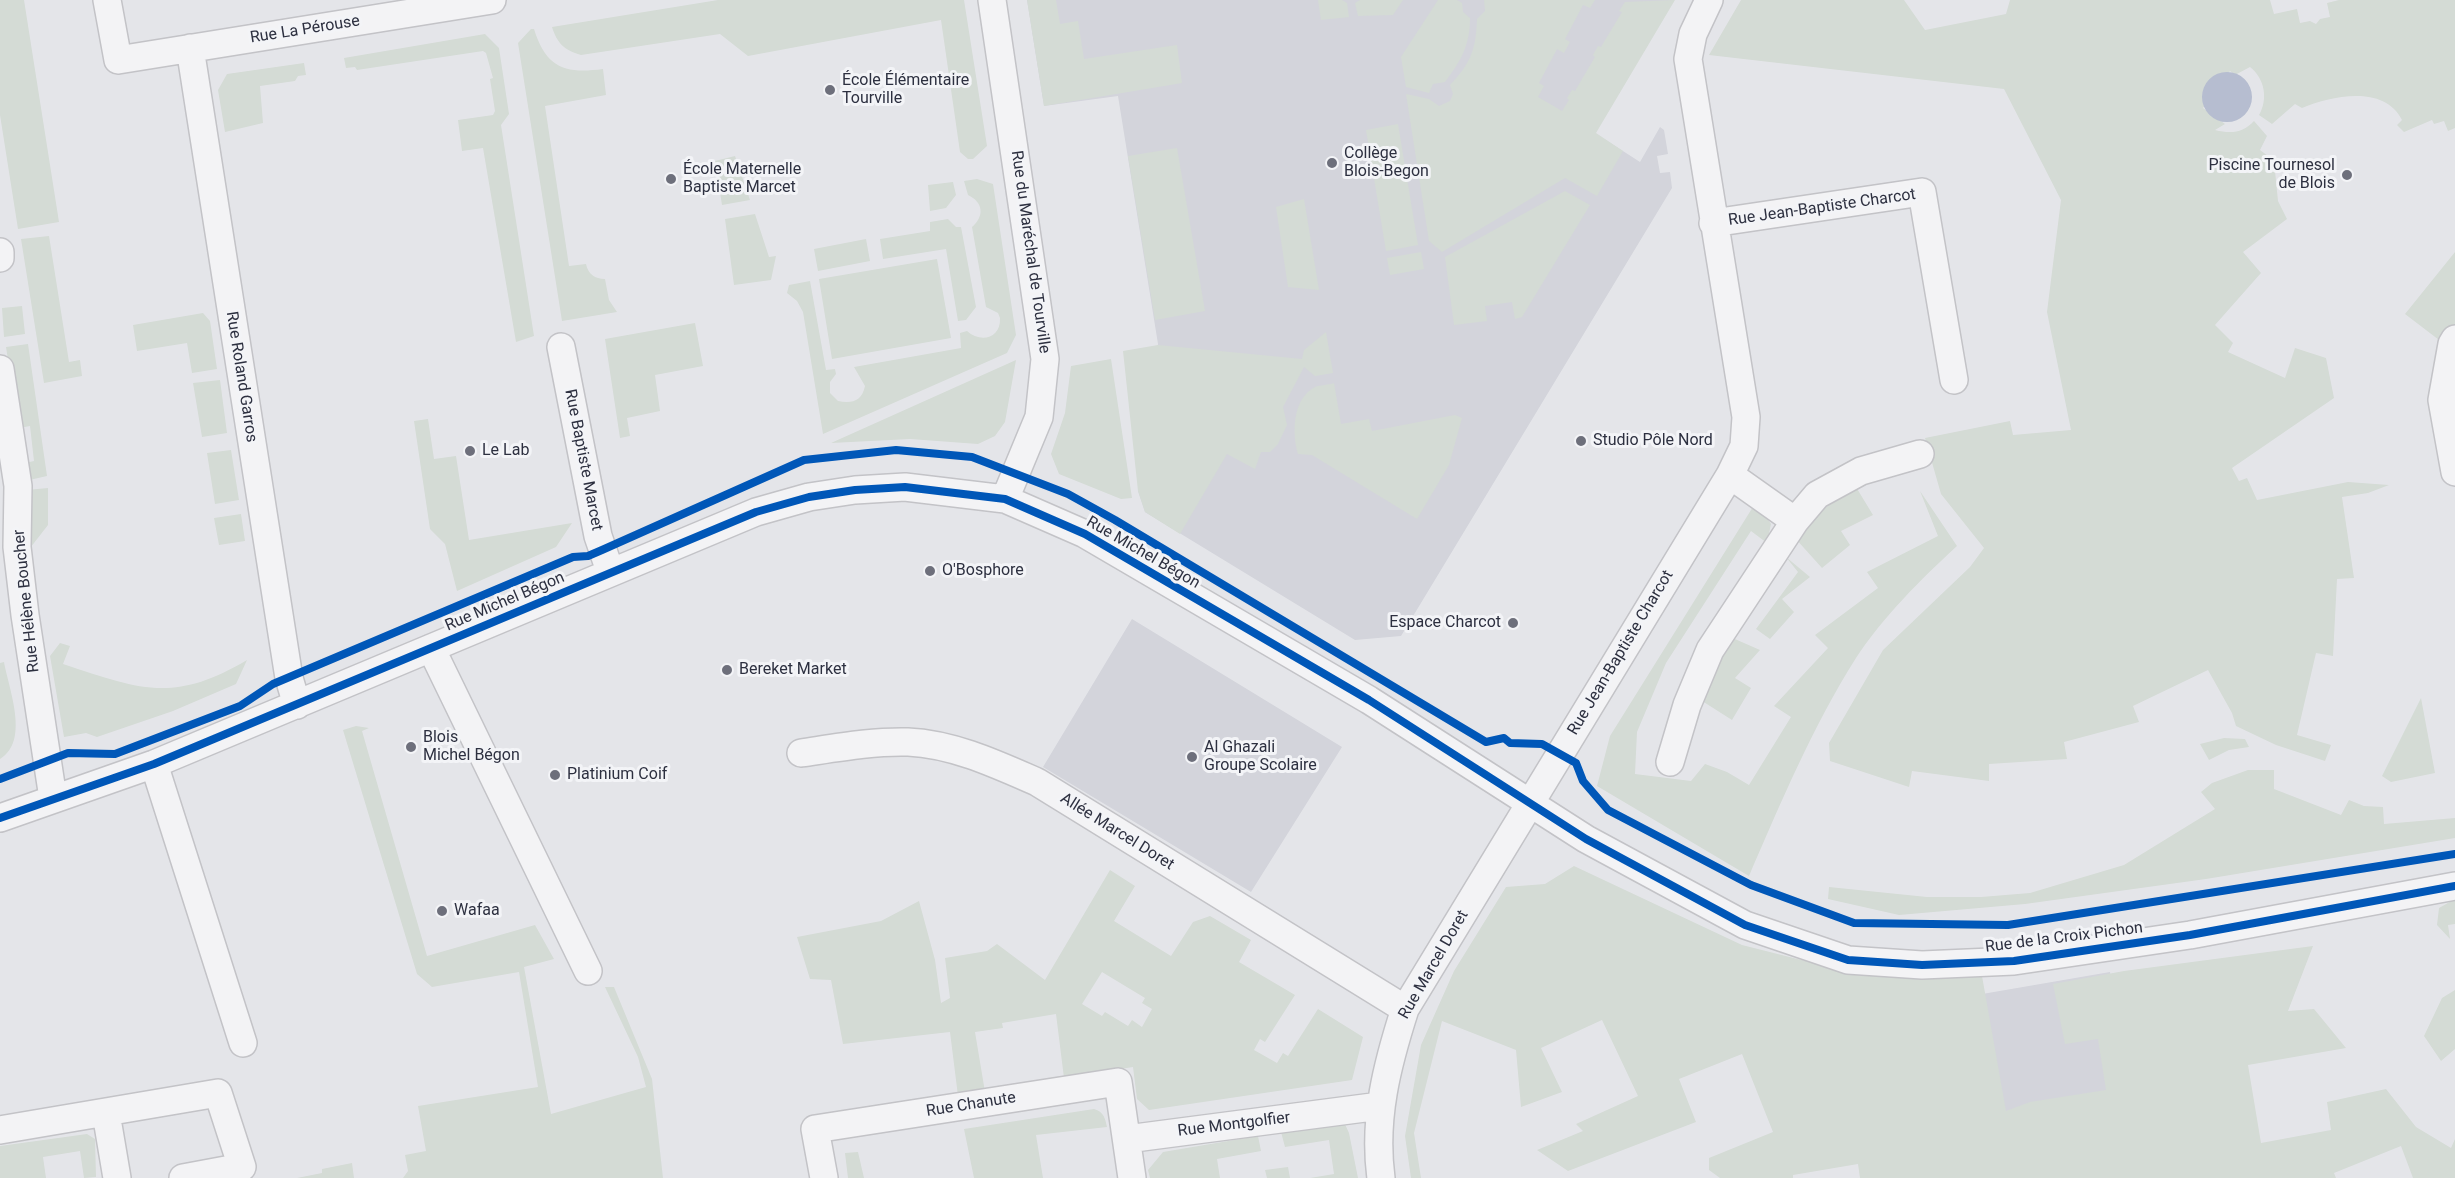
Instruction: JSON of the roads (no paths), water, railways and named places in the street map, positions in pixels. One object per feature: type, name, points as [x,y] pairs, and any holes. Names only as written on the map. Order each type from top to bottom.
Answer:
[{"type":"street","name":"Rue La Pérouse","points":[[107,0],[117,60],[492,0]]},
{"type":"street","name":"Rue du Maréchal de Tourville","points":[[992,0],[1045,359],[1039,417],[1005,500]]},
{"type":"street","name":"Rue Jean-Baptiste Charcot","points":[[1530,802],[1730,475],[1744,446],[1746,417],[1688,59],[1693,34],[1709,0]]},
{"type":"street","name":"Rue Roland Garros","points":[[190,48],[289,678],[297,705]]},
{"type":"street","name":"Rue Jean-Baptiste Charcot","points":[[1713,223],[1922,192],[1954,380]]},
{"type":"street","points":[[0,252],[0,258]]},
{"type":"street","points":[[2455,339],[2452,344],[2442,400],[2455,472]]},
{"type":"street","name":"Rue Baptiste Marcet","points":[[561,347],[598,536],[610,571]]},
{"type":"street","name":"Rue Hélène Boucher","points":[[0,369],[18,486],[17,548],[53,798]]},
{"type":"street","points":[[1670,762],[1687,705],[1710,650],[1795,521],[1817,495],[1861,471],[1920,454]]},
{"type":"street","points":[[1730,475],[1795,521]]},
{"type":"street","name":"Rue Michel Bégon","points":[[0,818],[154,764],[610,571],[756,512],[809,497],[855,490],[905,487],[1005,500],[1085,534],[1369,700],[1530,802]]},
{"type":"street","name":"Rue Michel Bégon","points":[[431,648],[588,971]]},
{"type":"street","name":"Allée Marcel Doret","points":[[801,753],[908,742],[951,748],[995,763],[1037,782],[1405,1009]]},
{"type":"street","points":[[154,764],[243,1043]]},
{"type":"street","name":"Rue de la Croix Pichon","points":[[1530,802],[1586,839],[1745,925],[1848,960],[1922,965],[2014,961],[2199,934],[2455,886]]},
{"type":"street","name":"Rue Marcel Doret","points":[[1381,1178],[1377,1146],[1380,1106],[1389,1058],[1405,1009],[1530,802]]},
{"type":"street","name":"Rue Chanute","points":[[824,1178],[815,1129],[1118,1082],[1127,1139]]},
{"type":"street","points":[[0,1130],[218,1093],[242,1167],[183,1178]]},
{"type":"street","name":"Rue Montgolfier","points":[[1127,1139],[1380,1106]]},
{"type":"street","points":[[106,1113],[117,1178]]},
{"type":"street","points":[[1127,1139],[1132,1178]]},
{"type":"water","points":[[2227,72],[2241,76],[2248,83],[2252,97],[2248,111],[2241,118],[2227,122],[2213,118],[2206,111],[2202,97],[2206,83],[2213,76]]},
{"type":"place","name":"École Élémentaire Tourville","points":[[830,90]]},
{"type":"place","name":"Collège Blois-Begon","points":[[1332,163]]},
{"type":"place","name":"Piscine Tournesol de Blois","points":[[2347,175]]},
{"type":"place","name":"École Maternelle Baptiste Marcet","points":[[671,179]]},
{"type":"place","name":"Studio Pôle Nord","points":[[1581,441]]},
{"type":"place","name":"Le Lab","points":[[470,451]]},
{"type":"place","name":"O'Bosphore","points":[[930,571]]},
{"type":"place","name":"Espace Charcot","points":[[1513,623]]},
{"type":"place","name":"Bereket Market","points":[[727,670]]},
{"type":"place","name":"Blois Michel Bégon","points":[[411,747]]},
{"type":"place","name":"Al Ghazali Groupe Scolaire","points":[[1192,757]]},
{"type":"place","name":"Platinium Coif","points":[[555,775]]},
{"type":"place","name":"Wafaa","points":[[442,911]]}]
